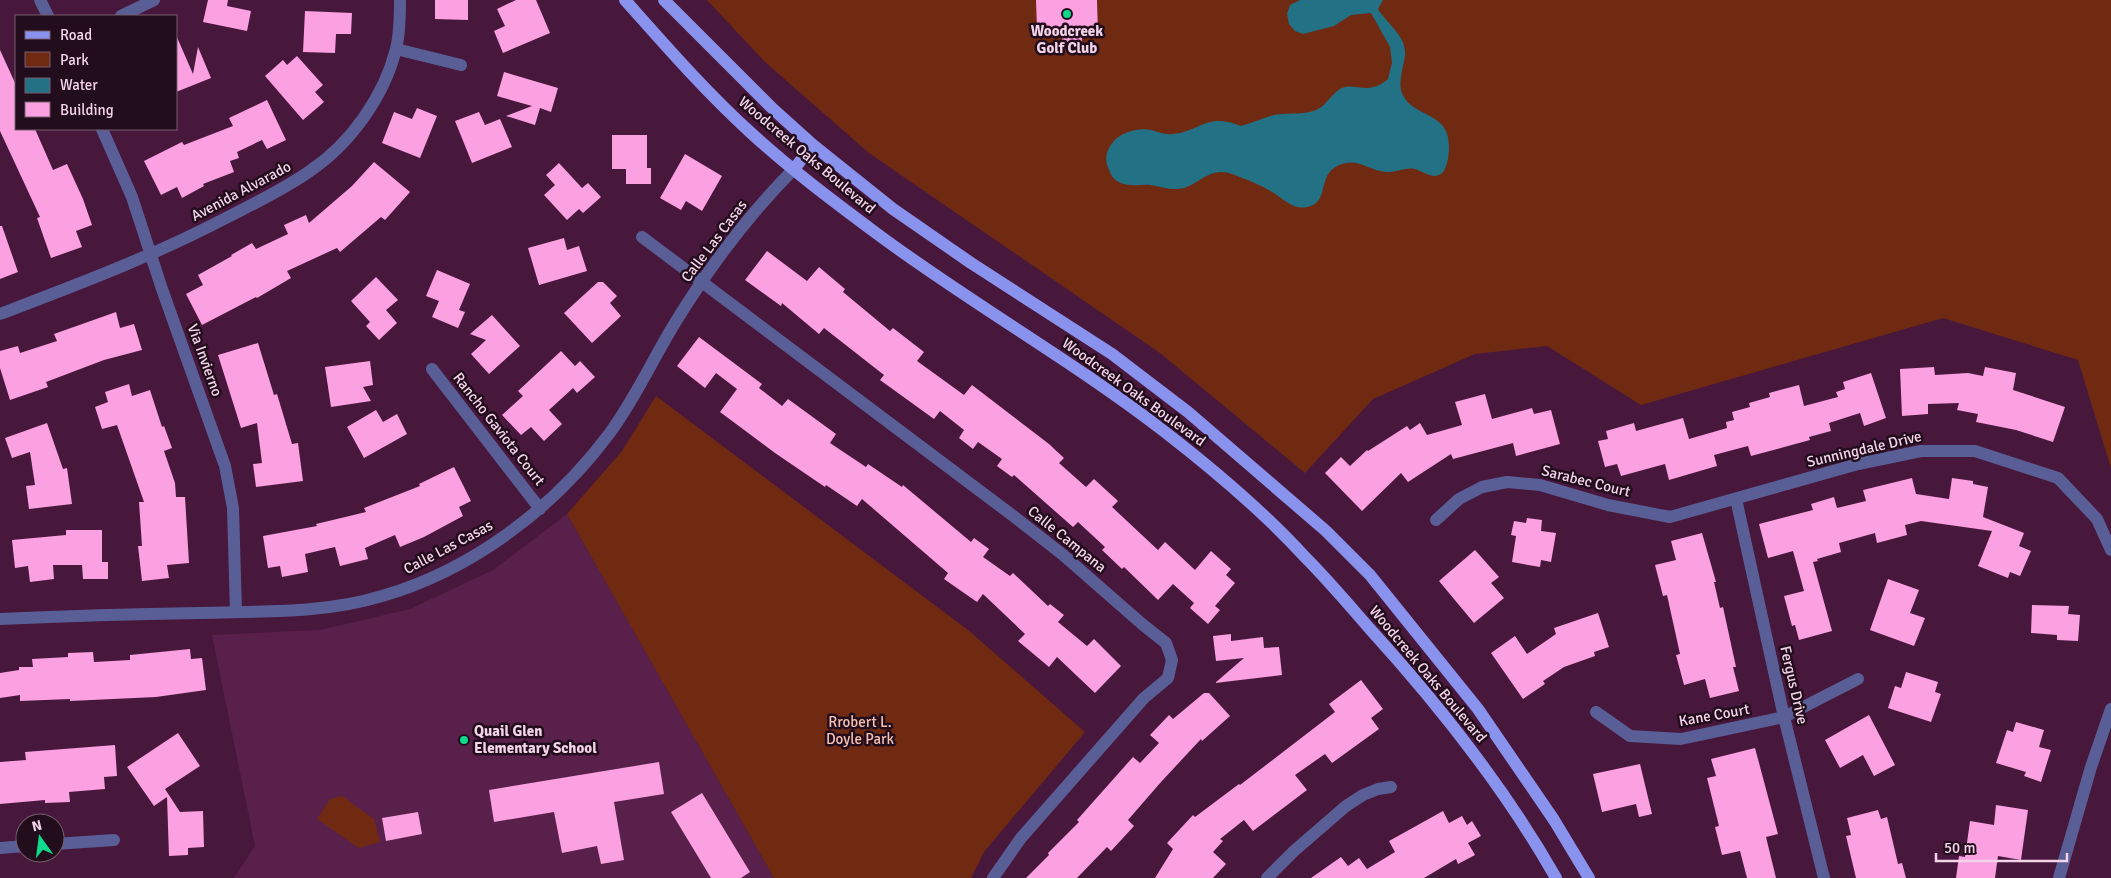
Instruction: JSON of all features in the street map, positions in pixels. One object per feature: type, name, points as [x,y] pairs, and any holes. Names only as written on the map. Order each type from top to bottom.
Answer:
[{"type":"main road","name":"Woodcreek Oaks Boulevard","points":[[625,0],[708,91],[750,133],[794,169],[876,234],[1087,375],[1164,432],[1241,494],[1304,555],[1415,679],[1491,776],[1531,833],[1556,878]]},
{"type":"main road","name":"Woodcreek Oaks Boulevard","points":[[664,0],[727,64],[813,145],[893,209],[971,263],[1112,354],[1181,406],[1326,531],[1370,574],[1478,709],[1540,798],[1589,878]]},
{"type":"main road","points":[[794,169],[813,145]]},
{"type":"street","points":[[40,0],[48,15]]},
{"type":"street","points":[[123,15],[154,0]]},
{"type":"street","name":"Avenida Alvarado","points":[[0,314],[152,255],[286,186],[312,170],[356,128],[375,100],[387,75],[396,49],[400,24],[400,0]]},
{"type":"street","points":[[396,49],[461,65]]},
{"type":"street","name":"Via Invierno","points":[[102,130],[132,197],[225,466],[233,508],[236,612]]},
{"type":"street","name":"Calle Las Casas","points":[[0,619],[315,609],[382,596],[416,584],[482,550],[540,509],[588,462],[611,432],[676,320],[702,282],[778,185],[794,169]]},
{"type":"street","name":"Calle Campana","points":[[642,237],[1055,548],[1166,643],[1172,660],[1168,678],[1144,698],[1027,831],[993,878]]},
{"type":"street","name":"Rancho Gaviota Court","points":[[432,369],[540,509]]},
{"type":"street","name":"Sunningdale Drive","points":[[1736,499],[1858,464],[1921,451],[1976,451],[2058,478],[2097,519],[2111,550]]},
{"type":"street","name":"Sarabec Court","points":[[1436,520],[1459,499],[1482,487],[1507,482],[1540,485],[1608,505],[1670,517],[1736,499]]},
{"type":"street","name":"Fergus Drive","points":[[1736,499],[1784,717],[1824,878]]},
{"type":"street","name":"Kane Court","points":[[1596,712],[1630,736],[1681,739],[1784,717],[1858,679]]},
{"type":"street","points":[[2059,878],[2091,767],[2111,710]]},
{"type":"street","points":[[1267,878],[1294,851],[1346,806],[1363,795],[1378,789],[1391,788]]},
{"type":"street","points":[[65,843],[114,840]]},
{"type":"street","points":[[0,848],[15,847]]},
{"type":"shaded area","name":"Quail Glen Elementary School","points":[[567,514],[774,878],[234,878],[255,846],[212,635],[320,630],[410,609],[493,570]]},
{"type":"green space","points":[[707,0],[2111,0],[2111,468],[2078,360],[1943,318],[1641,405],[1547,346],[1475,354],[1373,399],[1305,473],[1160,353],[869,153],[765,62]]},
{"type":"green space","name":"Rrobert L. Doyle Park","points":[[656,396],[968,630],[1085,732],[984,852],[971,878],[774,878],[567,514],[622,451]]},
{"type":"green space","points":[[342,796],[374,819],[380,842],[359,848],[317,819],[330,799]]},
{"type":"water","points":[[1300,0],[1383,0],[1378,9],[1400,36],[1405,49],[1401,90],[1405,99],[1412,106],[1436,120],[1443,126],[1448,135],[1448,158],[1442,173],[1435,176],[1415,169],[1386,172],[1361,164],[1346,163],[1330,172],[1322,193],[1315,204],[1302,208],[1293,206],[1263,187],[1229,173],[1216,172],[1184,188],[1175,189],[1151,185],[1128,185],[1114,178],[1106,159],[1107,152],[1116,138],[1130,131],[1146,129],[1164,134],[1173,134],[1220,121],[1241,126],[1274,115],[1304,113],[1315,110],[1323,106],[1340,89],[1346,87],[1374,87],[1388,79],[1392,63],[1390,47],[1371,13],[1351,15],[1334,26],[1303,34],[1295,31],[1289,24],[1287,14],[1290,5]]},
{"type":"building","points":[[208,0],[228,0],[227,6],[251,11],[247,31],[203,22]]},
{"type":"building","points":[[435,0],[468,0],[468,20],[435,19]]},
{"type":"building","points":[[516,0],[536,0],[550,33],[503,53],[494,31],[505,26],[497,9]]},
{"type":"building","name":"Woodcreek Golf Club","points":[[1036,0],[1097,0],[1098,35],[1082,36],[1082,44],[1062,44],[1062,36],[1045,37],[1045,29],[1037,29]]},
{"type":"building","points":[[305,11],[352,13],[351,34],[336,34],[335,53],[303,52]]},
{"type":"building","points":[[178,40],[193,74],[198,47],[211,78],[178,91]]},
{"type":"building","points":[[0,50],[15,83],[15,130],[35,130],[53,170],[67,164],[83,199],[92,225],[76,231],[82,247],[51,258],[37,218],[40,217],[0,131]]},
{"type":"building","points":[[297,56],[323,85],[315,92],[324,102],[303,120],[265,76],[283,60],[287,65]]},
{"type":"building","points":[[504,72],[558,88],[551,112],[540,108],[535,125],[506,116],[532,106],[497,96]]},
{"type":"building","points":[[267,100],[286,140],[267,149],[262,140],[237,152],[239,158],[230,161],[234,172],[203,184],[204,186],[182,198],[177,187],[161,195],[144,161],[182,142],[184,145],[233,126],[229,118]]},
{"type":"building","points":[[417,108],[437,116],[420,158],[382,143],[394,112],[412,119]]},
{"type":"building","points":[[479,112],[485,125],[500,119],[512,147],[472,163],[455,121]]},
{"type":"building","points":[[612,135],[647,135],[647,168],[651,168],[651,184],[626,184],[626,169],[612,169]]},
{"type":"building","points":[[685,154],[722,176],[702,211],[686,201],[681,210],[660,198]]},
{"type":"building","points":[[374,162],[410,192],[385,220],[381,217],[340,252],[337,248],[287,271],[291,278],[257,298],[202,325],[186,294],[203,285],[198,275],[252,243],[256,249],[288,234],[284,225],[306,215],[309,223],[352,186]]},
{"type":"building","points":[[559,163],[582,188],[588,183],[601,197],[583,213],[579,209],[567,220],[544,195],[555,185],[546,175]]},
{"type":"building","points":[[0,226],[2,226],[18,272],[0,279]]},
{"type":"building","points":[[564,238],[567,250],[579,246],[587,271],[539,285],[528,248]]},
{"type":"building","points":[[767,251],[807,281],[819,267],[845,289],[843,292],[890,331],[893,328],[924,352],[917,361],[964,395],[972,385],[1049,444],[1064,458],[1059,463],[1086,487],[1094,479],[1118,501],[1112,507],[1158,550],[1165,542],[1195,570],[1211,551],[1231,569],[1226,575],[1235,583],[1215,606],[1220,610],[1208,624],[1190,608],[1194,603],[1173,584],[1158,600],[1124,567],[1122,569],[1102,550],[1105,547],[1078,522],[1073,527],[1014,475],[1012,477],[997,466],[1002,459],[978,442],[973,449],[959,438],[964,430],[940,411],[934,419],[880,380],[884,375],[824,328],[819,334],[782,303],[781,306],[745,280]]},
{"type":"building","points":[[437,270],[470,284],[459,310],[465,312],[458,328],[432,317],[439,301],[426,296]]},
{"type":"building","points":[[376,277],[398,300],[386,310],[397,323],[379,340],[366,326],[370,322],[351,301]]},
{"type":"building","points":[[598,282],[603,282],[617,296],[610,303],[621,316],[592,343],[564,313]]},
{"type":"building","points":[[116,312],[120,328],[134,324],[142,350],[104,360],[46,382],[48,387],[10,400],[0,368],[0,351],[18,346],[20,353],[57,341],[54,334]]},
{"type":"building","points":[[492,315],[520,346],[489,374],[471,354],[486,340],[470,334]]},
{"type":"building","points":[[699,337],[762,384],[759,388],[782,406],[788,399],[836,434],[830,443],[866,467],[868,464],[902,487],[903,485],[971,542],[974,538],[989,549],[983,557],[1010,576],[1013,573],[1048,606],[1050,604],[1064,615],[1058,622],[1087,646],[1094,639],[1121,666],[1095,693],[1057,657],[1049,667],[1018,641],[1025,634],[983,594],[977,602],[944,579],[948,573],[862,499],[857,506],[826,485],[825,487],[720,412],[737,389],[716,373],[705,388],[677,366]]},
{"type":"building","points":[[258,343],[274,395],[277,394],[292,444],[298,443],[303,481],[256,487],[253,464],[262,463],[257,423],[241,428],[218,355]]},
{"type":"building","points":[[561,351],[575,366],[580,361],[595,377],[577,393],[573,388],[549,410],[562,424],[544,441],[531,427],[521,435],[502,415],[523,396],[518,391]]},
{"type":"building","points":[[370,361],[373,385],[363,387],[371,401],[331,407],[325,367]]},
{"type":"building","points":[[1934,367],[1935,375],[1968,373],[1983,376],[1985,367],[2016,373],[2013,390],[2065,407],[2053,442],[2016,430],[1976,422],[1978,414],[1957,410],[1959,403],[1928,404],[1928,414],[1902,416],[1900,369]]},
{"type":"building","points":[[1871,373],[1886,418],[1864,426],[1860,413],[1829,423],[1831,431],[1809,437],[1810,440],[1751,456],[1748,446],[1714,455],[1717,466],[1669,480],[1665,464],[1621,476],[1617,464],[1605,467],[1598,441],[1608,439],[1606,431],[1634,423],[1636,431],[1683,418],[1689,439],[1727,428],[1726,422],[1734,420],[1732,412],[1750,407],[1749,403],[1770,397],[1769,393],[1799,385],[1804,406],[1838,397],[1836,392],[1845,389],[1843,382]]},
{"type":"building","points":[[129,384],[132,396],[150,390],[162,427],[164,426],[172,448],[164,451],[175,483],[176,497],[185,497],[189,563],[167,565],[169,578],[142,581],[138,546],[142,546],[139,502],[144,502],[117,425],[102,429],[95,407],[108,402],[105,392]]},
{"type":"building","points":[[1485,394],[1492,419],[1532,408],[1534,414],[1551,410],[1560,444],[1516,456],[1513,443],[1453,459],[1451,454],[1408,482],[1401,473],[1362,511],[1325,473],[1341,457],[1350,466],[1367,450],[1407,426],[1410,430],[1420,423],[1427,435],[1462,425],[1455,402]]},
{"type":"building","points":[[376,410],[383,422],[397,414],[407,434],[364,458],[347,427]]},
{"type":"building","points":[[47,423],[63,469],[67,468],[72,504],[29,509],[26,486],[35,485],[30,452],[12,458],[5,438]]},
{"type":"building","points":[[454,467],[471,501],[459,507],[463,516],[424,537],[400,547],[395,535],[365,548],[368,559],[340,566],[335,547],[305,554],[308,572],[282,577],[280,566],[268,568],[263,536],[317,526],[316,524],[366,512],[364,508],[420,486],[419,484]]},
{"type":"building","points":[[1912,478],[1916,494],[1949,499],[1952,478],[1973,481],[1973,484],[1988,487],[1983,517],[2024,533],[2019,546],[2031,551],[2020,576],[2010,572],[2008,578],[1978,566],[1992,531],[1921,521],[1905,525],[1907,535],[1877,543],[1875,533],[1839,543],[1841,552],[1813,562],[1832,631],[1799,640],[1795,625],[1792,626],[1784,596],[1804,591],[1793,551],[1768,558],[1759,524],[1813,510],[1811,504],[1834,497],[1837,508],[1866,501],[1863,490]]},
{"type":"building","points":[[1527,518],[1542,520],[1541,531],[1556,533],[1551,562],[1541,560],[1540,567],[1512,562],[1516,536],[1511,535],[1514,521],[1526,523]]},
{"type":"building","points":[[66,530],[102,530],[102,562],[108,562],[108,579],[83,579],[82,565],[53,565],[54,579],[30,582],[28,566],[15,568],[12,540],[66,535]]},
{"type":"building","points":[[1702,533],[1716,582],[1714,582],[1720,608],[1723,607],[1736,667],[1733,667],[1739,691],[1710,698],[1705,679],[1684,685],[1676,655],[1680,654],[1667,595],[1663,596],[1655,565],[1676,560],[1671,541]]},
{"type":"building","points":[[1475,550],[1499,577],[1491,583],[1504,598],[1474,623],[1439,581]]},
{"type":"building","points":[[1888,579],[1919,590],[1910,613],[1925,618],[1914,646],[1870,630]]},
{"type":"building","points":[[2032,605],[2069,606],[2068,614],[2080,615],[2078,641],[2057,640],[2057,635],[2031,633]]},
{"type":"building","points":[[1598,613],[1609,647],[1594,652],[1595,656],[1564,667],[1543,681],[1545,684],[1523,699],[1491,653],[1515,636],[1527,654],[1556,634],[1554,628]]},
{"type":"building","points":[[1231,634],[1231,641],[1263,637],[1264,648],[1279,647],[1282,675],[1215,683],[1244,658],[1216,661],[1213,636]]},
{"type":"building","points":[[190,649],[191,659],[202,658],[206,690],[156,697],[70,701],[70,699],[20,701],[20,695],[0,698],[0,673],[19,670],[19,667],[33,667],[32,659],[68,657],[68,653],[93,652],[94,662],[130,660],[130,655]]},
{"type":"building","points":[[1906,672],[1938,682],[1935,692],[1941,694],[1931,722],[1888,708],[1895,686],[1901,688]]},
{"type":"building","points":[[1361,680],[1383,709],[1371,718],[1379,729],[1332,763],[1325,754],[1295,775],[1307,790],[1253,831],[1244,820],[1220,839],[1223,841],[1213,852],[1226,864],[1213,878],[1155,878],[1173,849],[1167,843],[1193,815],[1195,817],[1240,785],[1335,712],[1329,704]]},
{"type":"building","points":[[1204,693],[1209,693],[1230,716],[1202,741],[1201,739],[1161,782],[1128,820],[1134,826],[1111,851],[1107,847],[1077,878],[1026,878],[1079,822],[1077,820],[1133,757],[1140,763],[1159,743],[1150,735],[1169,715],[1173,719]]},
{"type":"building","points":[[1869,715],[1895,765],[1874,776],[1863,755],[1840,768],[1825,740]]},
{"type":"building","points":[[2016,722],[2044,730],[2039,747],[2051,750],[2041,782],[2024,776],[2026,772],[1996,763],[2007,730],[2013,732]]},
{"type":"building","points":[[178,733],[200,766],[165,789],[180,812],[203,811],[204,847],[188,848],[188,855],[169,856],[167,797],[154,806],[127,767]]},
{"type":"building","points":[[115,745],[117,776],[104,777],[105,789],[69,792],[70,802],[45,803],[45,800],[0,804],[0,762],[26,760],[25,752]]},
{"type":"building","points":[[1755,748],[1778,834],[1766,837],[1776,878],[1747,878],[1740,851],[1722,855],[1715,827],[1719,826],[1707,778],[1716,776],[1711,759]]},
{"type":"building","points":[[659,762],[664,794],[614,802],[624,860],[601,864],[597,846],[562,853],[554,812],[494,822],[489,790]]},
{"type":"building","points":[[1640,764],[1652,814],[1639,817],[1636,804],[1602,812],[1593,774]]},
{"type":"building","points":[[702,793],[750,872],[741,878],[711,878],[671,812]]},
{"type":"building","points":[[1996,805],[2028,810],[2021,860],[1998,856],[1995,878],[1956,878],[1959,856],[1965,857],[1970,821],[1994,825]]},
{"type":"building","points":[[1878,810],[1881,819],[1887,817],[1898,864],[1902,863],[1906,878],[1856,878],[1846,836],[1851,835],[1847,818]]},
{"type":"building","points":[[1443,811],[1449,823],[1462,816],[1467,825],[1472,821],[1481,836],[1468,843],[1475,855],[1458,864],[1456,859],[1424,878],[1311,878],[1341,857],[1348,866],[1359,858],[1367,869],[1395,852],[1389,841]]},
{"type":"building","points":[[418,812],[422,834],[386,841],[382,818]]},
{"type":"place","name":"Woodcreek Golf Club","points":[[1067,14]]},
{"type":"place","name":"Quail Glen Elementary School","points":[[464,740]]}]
